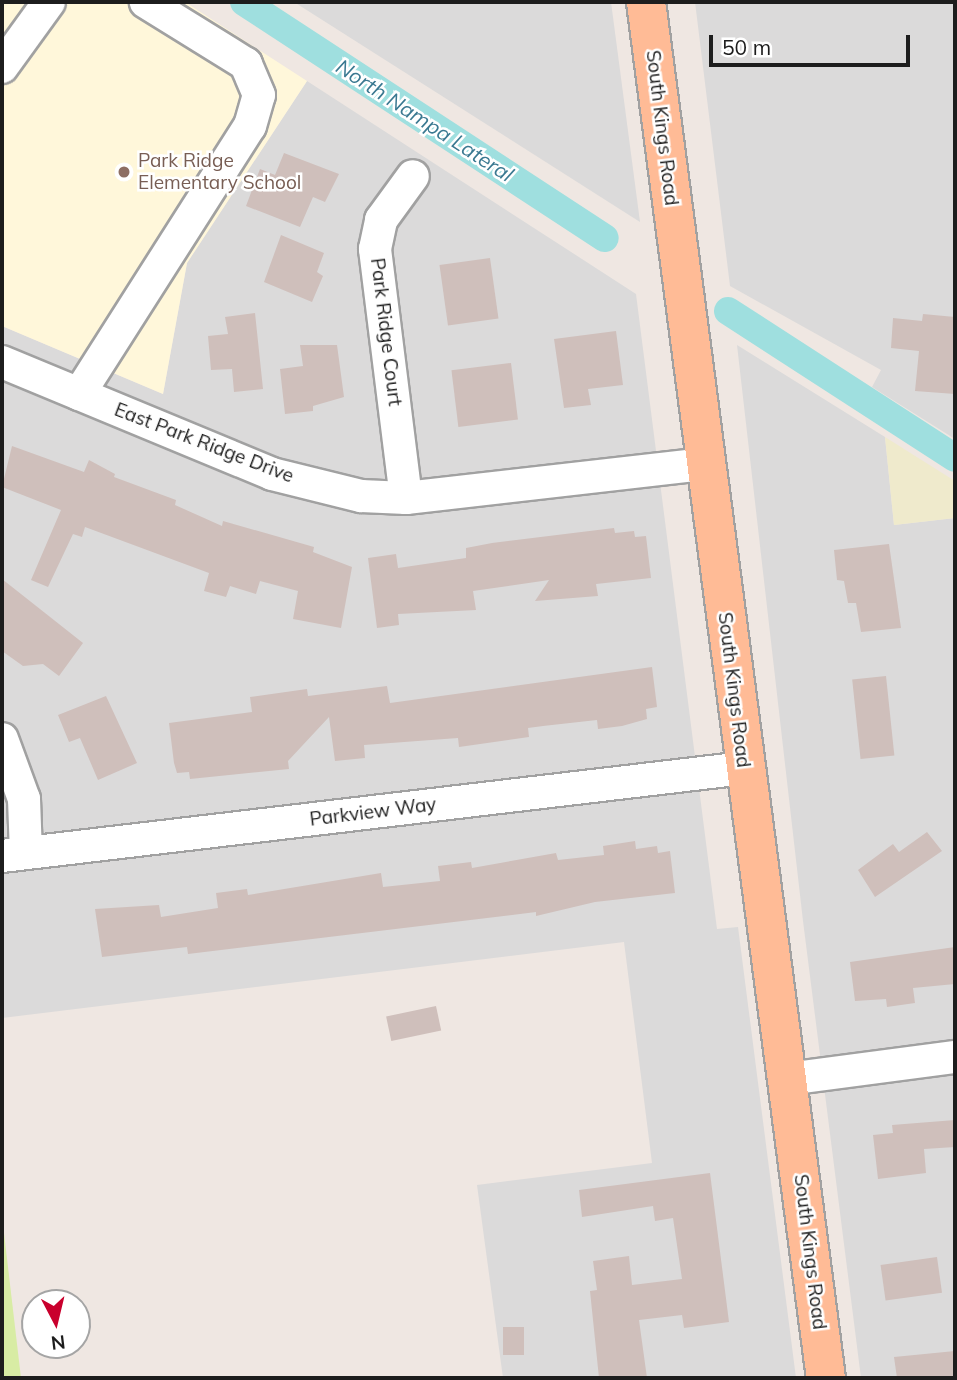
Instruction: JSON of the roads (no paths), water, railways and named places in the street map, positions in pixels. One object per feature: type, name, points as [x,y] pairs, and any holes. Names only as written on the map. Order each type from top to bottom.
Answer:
[{"type":"main road","name":"South Kings Road","points":[[646,2],[744,768],[826,1378]]},
{"type":"street","points":[[2,66],[49,2]]},
{"type":"street","points":[[79,394],[250,127],[259,95],[246,64],[146,2]]},
{"type":"street","name":"Park Ridge Court","points":[[406,499],[375,249],[381,220],[413,176]]},
{"type":"street","name":"East Park Ridge Drive","points":[[2,362],[272,474],[360,496],[406,499],[705,464]]},
{"type":"street","points":[[2,739],[24,799],[14,854]]},
{"type":"street","name":"Parkview Way","points":[[14,854],[744,768]]},
{"type":"street","points":[[787,1079],[955,1057]]},
{"type":"waterway","name":"North Nampa Lateral","points":[[244,2],[605,238]]},
{"type":"waterway","name":"North Nampa Lateral","points":[[728,311],[955,458]]},
{"type":"place","name":"Park Ridge Elementary School","points":[[124,172]]}]
